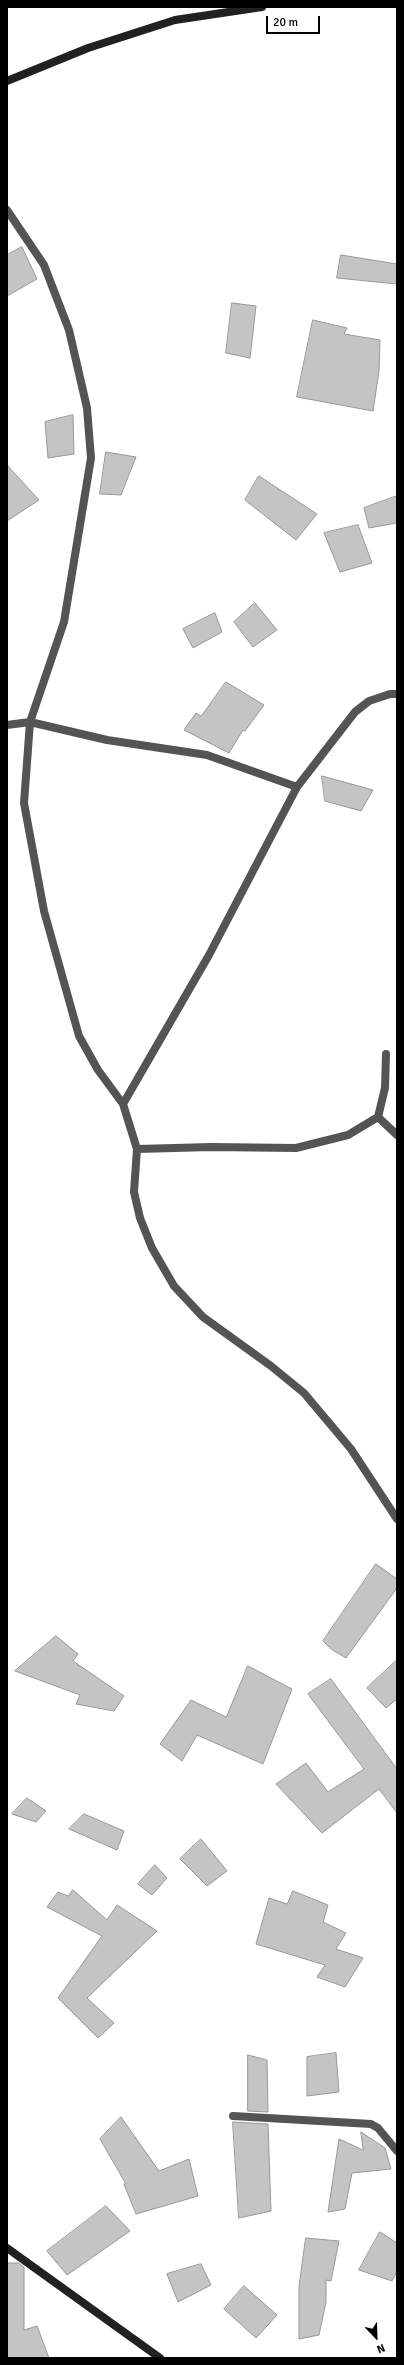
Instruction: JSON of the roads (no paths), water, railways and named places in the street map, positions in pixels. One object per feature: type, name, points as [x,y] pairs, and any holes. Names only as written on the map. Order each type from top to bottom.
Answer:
[{"type":"street","points":[[7,81],[88,48],[175,20],[262,7]]},
{"type":"street","points":[[7,210],[44,265],[69,330],[87,408],[90,458],[64,622],[30,722],[24,803],[44,911],[79,1036],[98,1070],[123,1104],[136,1149],[134,1192],[140,1218],[152,1248],[174,1286],[203,1317],[304,1393],[351,1449],[397,1519]]},
{"type":"street","points":[[123,1104],[198,975],[298,787],[355,712],[369,701],[390,694],[397,694]]},
{"type":"street","points":[[7,725],[30,722],[107,740],[207,755],[298,787]]},
{"type":"street","points":[[136,1149],[211,1146],[296,1148],[348,1135],[378,1117],[386,1088],[386,1054]]},
{"type":"street","points":[[378,1117],[397,1135]]},
{"type":"street","points":[[233,2116],[371,2124],[378,2128],[397,2151]]},
{"type":"street","points":[[7,2248],[160,2358]]}]
